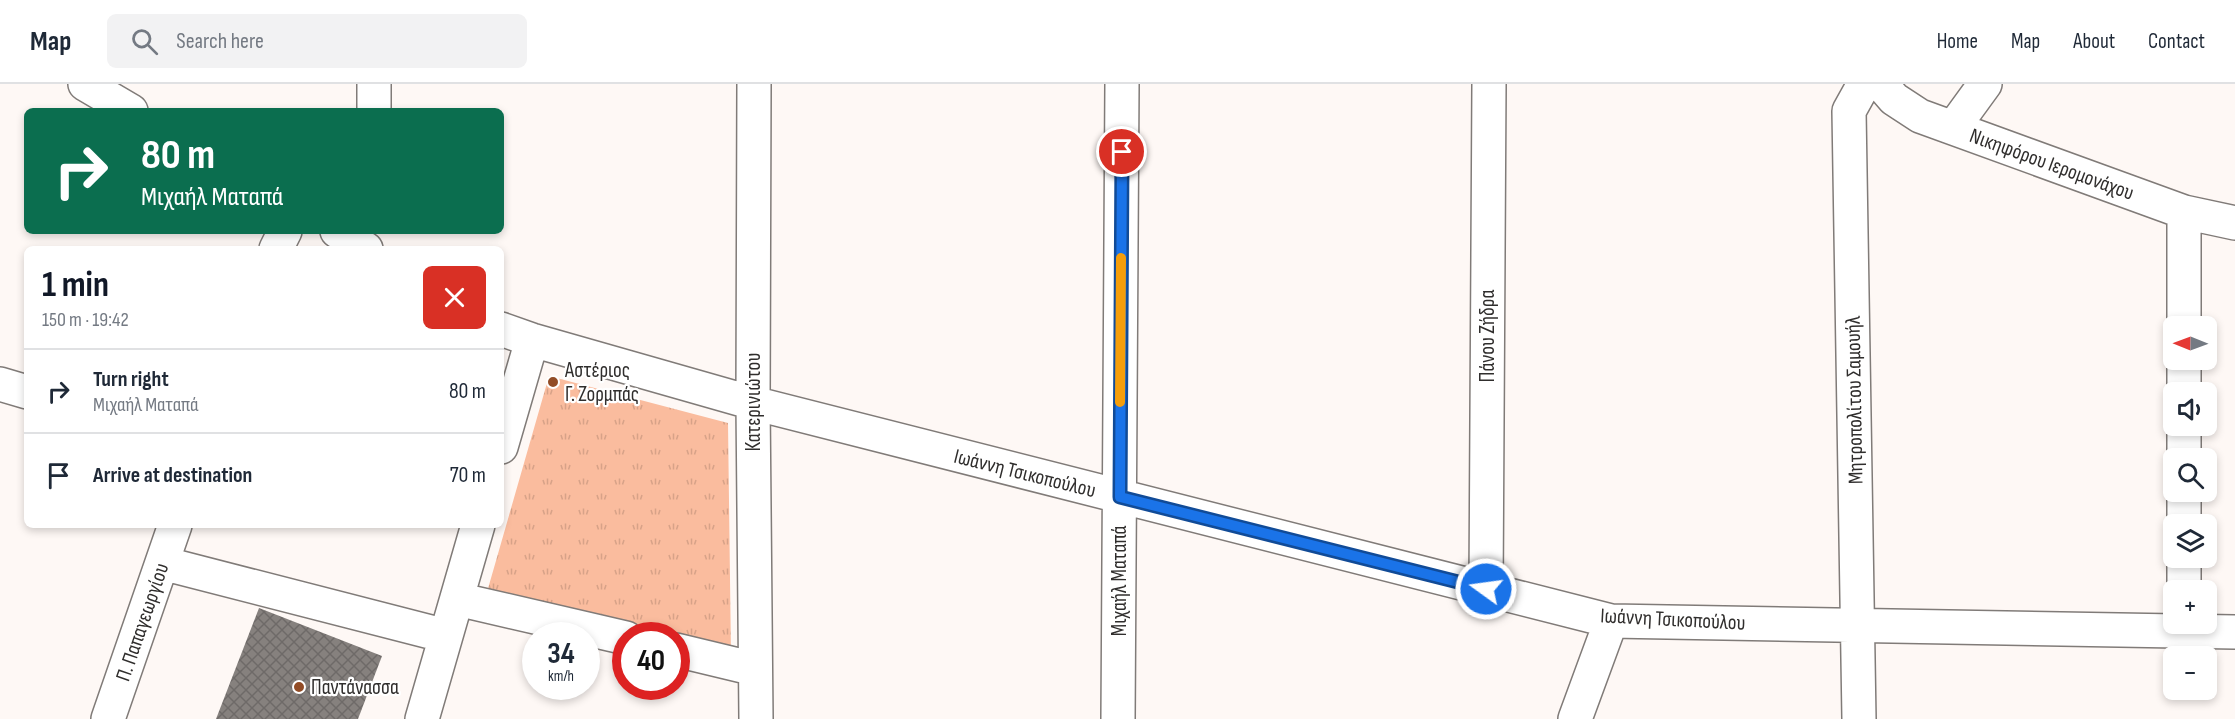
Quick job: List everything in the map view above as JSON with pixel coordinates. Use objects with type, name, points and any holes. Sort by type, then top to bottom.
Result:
[{"type":"street","points":[[85,84],[126,108]]},
{"type":"street","points":[[374,84],[374,108]]},
{"type":"street","name":"Κατερινιώτου","points":[[754,84],[753,403],[756,719]]},
{"type":"street","name":"Μιχαήλ Ματαπά","points":[[1118,719],[1122,84]]},
{"type":"street","name":"Πάνου Ζήδρα","points":[[1486,589],[1489,84]]},
{"type":"street","name":"Μητροπολίτου Σαμουήλ","points":[[1859,719],[1849,111],[1864,84]]},
{"type":"street","name":"Νικηφόρου Ιερομονάχου","points":[[1881,84],[1894,99],[1920,116],[2184,212],[2233,219]]},
{"type":"street","points":[[1953,128],[1985,84]]},
{"type":"street","points":[[2184,212],[2184,316]]},
{"type":"street","name":"Ιωάννη Τσικοπούλου","points":[[504,329],[532,340],[753,403],[1611,621],[2163,627]]},
{"type":"street","points":[[504,437],[532,340]]},
{"type":"street","points":[[0,384],[24,391]]},
{"type":"street","name":"Π. Παπαγεωργίου","points":[[108,719],[174,528]]},
{"type":"street","points":[[422,719],[477,528]]},
{"type":"street","points":[[162,563],[446,636]]},
{"type":"street","points":[[457,599],[612,635]]},
{"type":"street","points":[[1575,719],[1611,621]]},
{"type":"street","name":"Ιωάννη Τσικοπούλου","points":[[2217,630],[2235,632]]},
{"type":"street","points":[[690,653],[755,669]]},
{"type":"green space","points":[[549,376],[728,423],[731,656],[690,641],[690,622],[612,622],[612,629],[600,626],[600,622],[583,622],[485,599]]},
{"type":"building","name":"Παντάνασσα","points":[[259,608],[382,656],[358,719],[216,719]]},
{"type":"slow traffic","points":[[1120,402],[1121,258]]},
{"type":"place","name":"Αστέριος Γ. Ζορμπάς","points":[[553,382]]},
{"type":"place","name":"Παντάνασσα","points":[[299,687]]},
{"type":"route","points":[[1122,152],[1120,497],[1486,589]]}]
